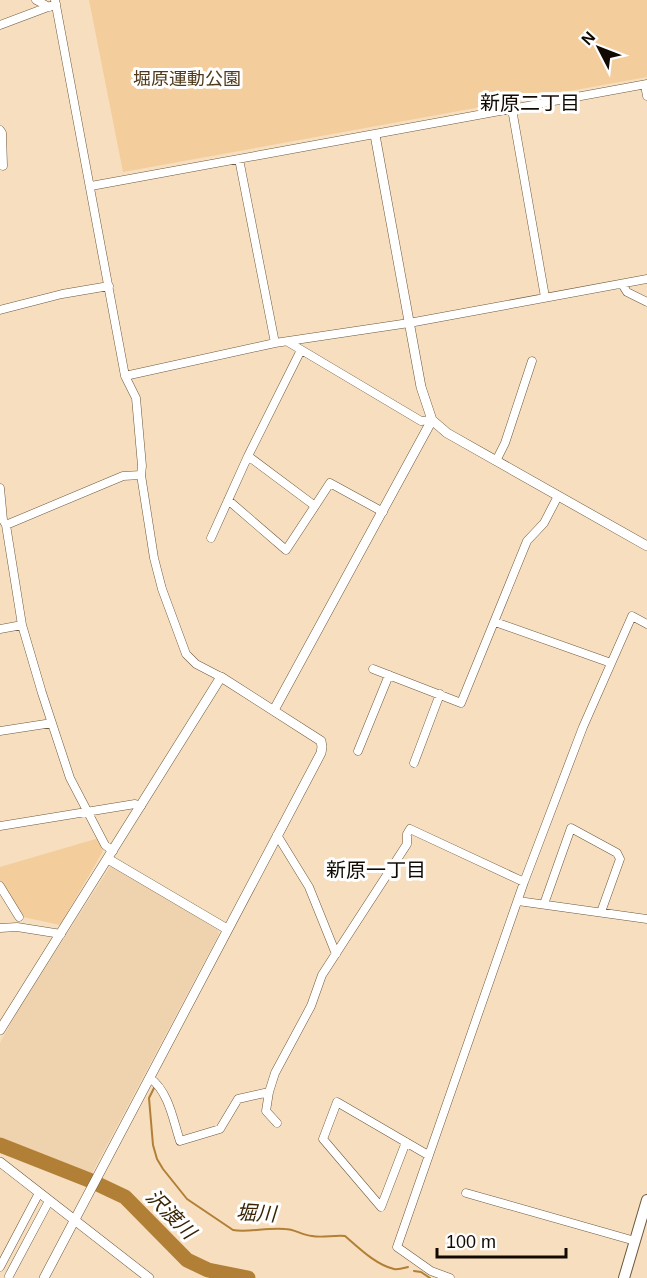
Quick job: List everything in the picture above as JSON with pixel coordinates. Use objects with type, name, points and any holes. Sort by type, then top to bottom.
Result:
[{"type":"main road","points":[[624,1278],[647,1200]]},
{"type":"street","points":[[36,0],[53,4]]},
{"type":"street","points":[[0,26],[53,4]]},
{"type":"street","points":[[48,1276],[74,1221],[322,747],[318,739],[274,710],[220,676],[196,664],[186,654],[162,589],[154,558],[141,475],[136,398],[125,376],[53,4]]},
{"type":"street","points":[[90,186],[646,85],[647,96]]},
{"type":"street","points":[[512,109],[545,297]]},
{"type":"street","points":[[0,130],[3,166]]},
{"type":"street","points":[[375,135],[421,387],[432,420],[447,433],[647,546]]},
{"type":"street","points":[[239,159],[275,343]]},
{"type":"street","points":[[125,376],[275,343],[409,323],[647,279]]},
{"type":"street","points":[[622,284],[627,292],[647,302]]},
{"type":"street","points":[[0,310],[62,294],[108,286]]},
{"type":"street","points":[[288,342],[421,421],[432,420]]},
{"type":"street","points":[[211,538],[248,456],[301,350]]},
{"type":"street","points":[[496,461],[505,443],[532,361]]},
{"type":"street","points":[[274,710],[432,420]]},
{"type":"street","points":[[248,456],[315,506]]},
{"type":"street","points":[[6,525],[123,476],[141,475]]},
{"type":"street","points":[[228,501],[286,550],[330,483],[383,512]]},
{"type":"street","points":[[0,488],[3,519],[6,525],[22,625],[70,778],[110,855],[227,929]]},
{"type":"street","points":[[373,669],[461,703],[528,541],[544,523],[558,496]]},
{"type":"street","points":[[0,549],[9,547]]},
{"type":"street","points":[[450,1278],[431,1271],[397,1246],[524,882],[583,727],[632,616],[647,624]]},
{"type":"street","points":[[495,622],[611,663]]},
{"type":"street","points":[[0,629],[22,625]]},
{"type":"street","points":[[358,751],[389,675]]},
{"type":"street","points":[[0,1030],[220,676]]},
{"type":"street","points":[[414,763],[440,694]]},
{"type":"street","points":[[0,731],[52,723]]},
{"type":"street","points":[[0,816],[3,826],[135,804],[141,806]]},
{"type":"street","points":[[543,904],[571,828],[617,853],[620,859],[601,912]]},
{"type":"street","points":[[278,1123],[266,1111],[275,1073],[311,1006],[322,975],[407,843],[407,834],[410,829],[524,882]]},
{"type":"street","points":[[277,835],[309,887],[336,954]]},
{"type":"street","points":[[0,886],[19,917]]},
{"type":"street","points":[[518,901],[647,919]]},
{"type":"street","points":[[0,928],[17,927],[61,934]]},
{"type":"street","points":[[150,1078],[158,1084],[165,1096],[180,1141],[220,1129],[238,1099],[269,1092]]},
{"type":"street","points":[[406,1142],[381,1207],[323,1139],[337,1102],[429,1155]]},
{"type":"street","points":[[0,1162],[149,1278]]},
{"type":"street","points":[[39,1193],[0,1269],[11,1277],[49,1201]]},
{"type":"street","points":[[466,1193],[635,1241]]},
{"type":"shaded area","points":[[114,866],[218,930],[219,934],[92,1173],[82,1170],[80,1174],[19,1149],[20,1146],[0,1138],[0,1043],[18,1010],[110,867]]},
{"type":"green space","name":"堀原運動公園","points":[[89,0],[647,0],[647,77],[123,172]]},
{"type":"green space","points":[[99,838],[103,848],[102,853],[60,925],[23,917],[0,881],[0,867]]},
{"type":"waterway","name":"堀川","points":[[155,1086],[149,1098],[153,1145],[163,1169],[187,1199],[233,1230],[278,1229],[292,1230],[316,1237],[345,1236],[368,1256],[387,1267],[396,1269],[408,1267]]},
{"type":"waterway","name":"沢渡川","points":[[0,1145],[89,1180],[125,1197],[187,1260],[208,1270],[248,1278]]},
{"type":"waterway","name":"堀川","points":[[414,1271],[421,1272],[430,1278]]},
{"type":"district","name":"新原二丁目","points":[[530,103]]},
{"type":"district","name":"新原一丁目","points":[[376,870]]}]
